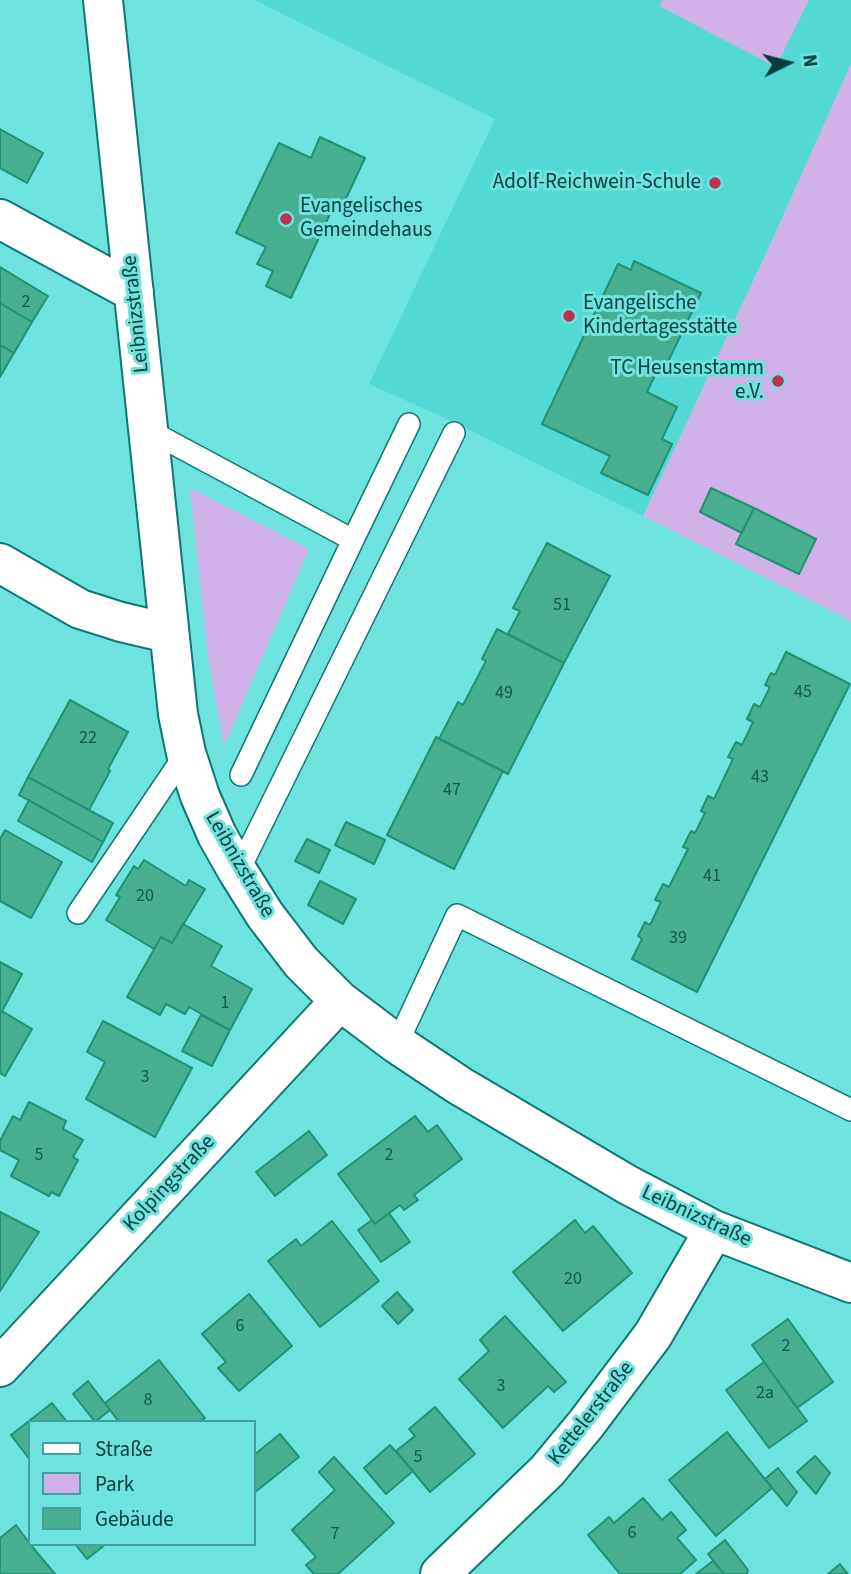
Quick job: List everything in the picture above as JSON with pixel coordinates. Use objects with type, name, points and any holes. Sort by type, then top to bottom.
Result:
[{"type":"street","name":"Leibnizstraße","points":[[103,0],[178,714],[186,753],[200,796],[217,835],[238,872],[265,915],[301,962],[340,1001],[397,1044],[460,1086],[628,1185],[714,1230],[851,1283]]},
{"type":"street","points":[[0,219],[134,292]]},
{"type":"street","points":[[0,563],[80,609],[168,633]]},
{"type":"street","name":"Kolpingstraße","points":[[0,1367],[340,1001]]},
{"type":"street","name":"Kettelerstraße","points":[[440,1574],[547,1471],[586,1424],[653,1335],[714,1230]]},
{"type":"lane","points":[[241,775],[409,424]]},
{"type":"lane","points":[[150,431],[353,541]]},
{"type":"lane","points":[[238,872],[454,433]]},
{"type":"lane","points":[[78,913],[186,753]]},
{"type":"lane","points":[[397,1044],[457,915],[851,1110]]},
{"type":"shaded area","points":[[254,0],[851,0],[851,64],[643,516],[449,420],[369,384],[495,119]]},
{"type":"green space","points":[[663,0],[809,0],[776,67],[659,6]]},
{"type":"green space","name":"TC Heusenstamm e.V.","points":[[851,64],[851,621],[643,516]]},
{"type":"green space","points":[[190,488],[309,549],[224,746],[208,657]]},
{"type":"building","points":[[0,129],[43,153],[27,183],[0,168]]},
{"type":"building","name":"Evangelisches Gemeindehaus","points":[[320,137],[365,158],[343,205],[336,201],[291,298],[266,286],[273,271],[257,264],[266,247],[236,233],[279,143],[311,158]]},
{"type":"building","points":[[634,261],[701,293],[665,368],[660,365],[647,392],[677,407],[662,439],[672,444],[648,495],[601,473],[610,456],[542,424],[618,264],[631,270]]},
{"type":"building","points":[[0,267],[48,296],[32,322],[0,303]]},
{"type":"building","points":[[0,303],[32,322],[14,353],[0,345]]},
{"type":"building","points":[[0,345],[14,353],[0,377]]},
{"type":"building","points":[[711,488],[754,508],[742,533],[700,512]]},
{"type":"building","points":[[754,508],[816,539],[799,574],[736,544]]},
{"type":"building","points":[[547,543],[610,576],[564,663],[508,634],[520,611],[513,608]]},
{"type":"building","points":[[497,629],[564,663],[508,774],[439,739],[458,702],[463,705],[486,661],[482,659]]},
{"type":"building","points":[[786,652],[850,684],[697,992],[632,959],[642,939],[638,936],[645,922],[650,925],[661,902],[655,900],[663,884],[669,887],[688,849],[683,847],[691,831],[695,833],[705,813],[701,811],[708,796],[714,799],[733,759],[728,757],[736,742],[742,745],[753,722],[747,719],[754,704],[760,707],[770,687],[765,685],[771,673],[775,675]]},
{"type":"building","points":[[70,700],[128,732],[89,810],[28,777]]},
{"type":"building","points":[[436,737],[503,771],[454,869],[387,835]]},
{"type":"building","points":[[28,777],[113,823],[103,842],[19,795]]},
{"type":"building","points":[[29,800],[103,842],[92,862],[18,821]]},
{"type":"building","points":[[346,822],[385,840],[374,864],[335,845]]},
{"type":"building","points":[[5,830],[62,862],[31,918],[0,901],[0,839]]},
{"type":"building","points":[[307,839],[330,850],[319,873],[295,861]]},
{"type":"building","points":[[144,860],[186,886],[189,880],[205,889],[172,943],[161,937],[154,949],[106,920],[120,897],[116,895],[134,866],[138,869]]},
{"type":"building","points":[[320,881],[356,899],[343,924],[308,905]]},
{"type":"building","points":[[183,924],[222,946],[211,966],[252,989],[230,1030],[189,1007],[185,1014],[166,1004],[160,1015],[127,997],[161,937],[172,943]]},
{"type":"building","points":[[0,962],[22,974],[0,1015]]},
{"type":"building","points":[[2,1011],[32,1029],[5,1076],[0,1073]]},
{"type":"building","points":[[201,1015],[230,1030],[212,1066],[182,1051]]},
{"type":"building","points":[[103,1021],[192,1068],[155,1137],[86,1099],[105,1062],[87,1052]]},
{"type":"building","points":[[29,1102],[66,1121],[63,1129],[83,1140],[73,1157],[78,1160],[59,1196],[51,1192],[49,1196],[11,1176],[19,1160],[0,1150],[0,1141],[13,1116],[20,1120]]},
{"type":"building","points":[[415,1116],[428,1132],[437,1125],[462,1159],[414,1195],[418,1200],[404,1210],[400,1205],[375,1224],[338,1174]]},
{"type":"building","points":[[309,1131],[327,1155],[275,1196],[256,1172]]},
{"type":"building","points":[[0,1212],[39,1232],[0,1291]]},
{"type":"building","points":[[389,1213],[410,1242],[381,1262],[358,1230],[372,1220],[375,1224]]},
{"type":"building","points":[[575,1220],[585,1233],[593,1226],[632,1273],[563,1331],[513,1272]]},
{"type":"building","points":[[332,1221],[379,1281],[320,1327],[268,1261],[296,1239],[301,1246]]},
{"type":"building","points":[[397,1292],[413,1310],[398,1324],[382,1306]]},
{"type":"building","points":[[249,1294],[292,1346],[239,1391],[218,1368],[226,1362],[202,1334]]},
{"type":"building","points":[[505,1316],[566,1382],[554,1392],[548,1386],[503,1428],[459,1379],[489,1351],[480,1340]]},
{"type":"building","points":[[788,1319],[833,1382],[797,1408],[752,1345]]},
{"type":"building","points":[[159,1360],[205,1418],[118,1420],[105,1403]]},
{"type":"building","points":[[764,1362],[807,1421],[769,1448],[726,1390]]},
{"type":"building","points":[[88,1381],[110,1410],[98,1420],[93,1420],[73,1394]]},
{"type":"building","points":[[52,1403],[65,1420],[30,1420]]},
{"type":"building","points":[[435,1407],[475,1454],[430,1492],[396,1451],[415,1436],[409,1429]]},
{"type":"building","points":[[28,1422],[28,1457],[11,1435]]},
{"type":"building","points":[[727,1432],[772,1488],[716,1536],[669,1480]]},
{"type":"building","points":[[280,1434],[299,1457],[256,1491],[256,1453]]},
{"type":"building","points":[[390,1445],[413,1471],[386,1494],[364,1468]]},
{"type":"building","points":[[815,1456],[830,1473],[816,1494],[797,1472]]},
{"type":"building","points":[[334,1457],[394,1523],[338,1574],[314,1574],[306,1565],[316,1557],[292,1530],[335,1490],[319,1472]]},
{"type":"building","points":[[778,1468],[797,1492],[787,1506],[765,1479]]},
{"type":"building","points":[[643,1498],[662,1520],[671,1512],[686,1530],[677,1538],[696,1560],[680,1574],[620,1574],[588,1535],[609,1517],[614,1523]]},
{"type":"building","points":[[16,1525],[28,1541],[28,1546],[32,1546],[55,1574],[0,1574],[0,1538]]},
{"type":"building","points":[[725,1540],[748,1570],[747,1574],[724,1574],[708,1554]]},
{"type":"building","points":[[77,1546],[103,1546],[87,1559]]},
{"type":"building","points":[[713,1561],[724,1574],[696,1574]]},
{"type":"building","points":[[840,1564],[848,1574],[828,1574]]},
{"type":"place","name":"Adolf-Reichwein-Schule","points":[[715,183]]},
{"type":"place","name":"Evangelisches Gemeindehaus","points":[[286,219]]},
{"type":"place","name":"Evangelische Kindertagesstätte","points":[[569,316]]},
{"type":"place","name":"TC Heusenstamm e.V.","points":[[778,381]]}]
